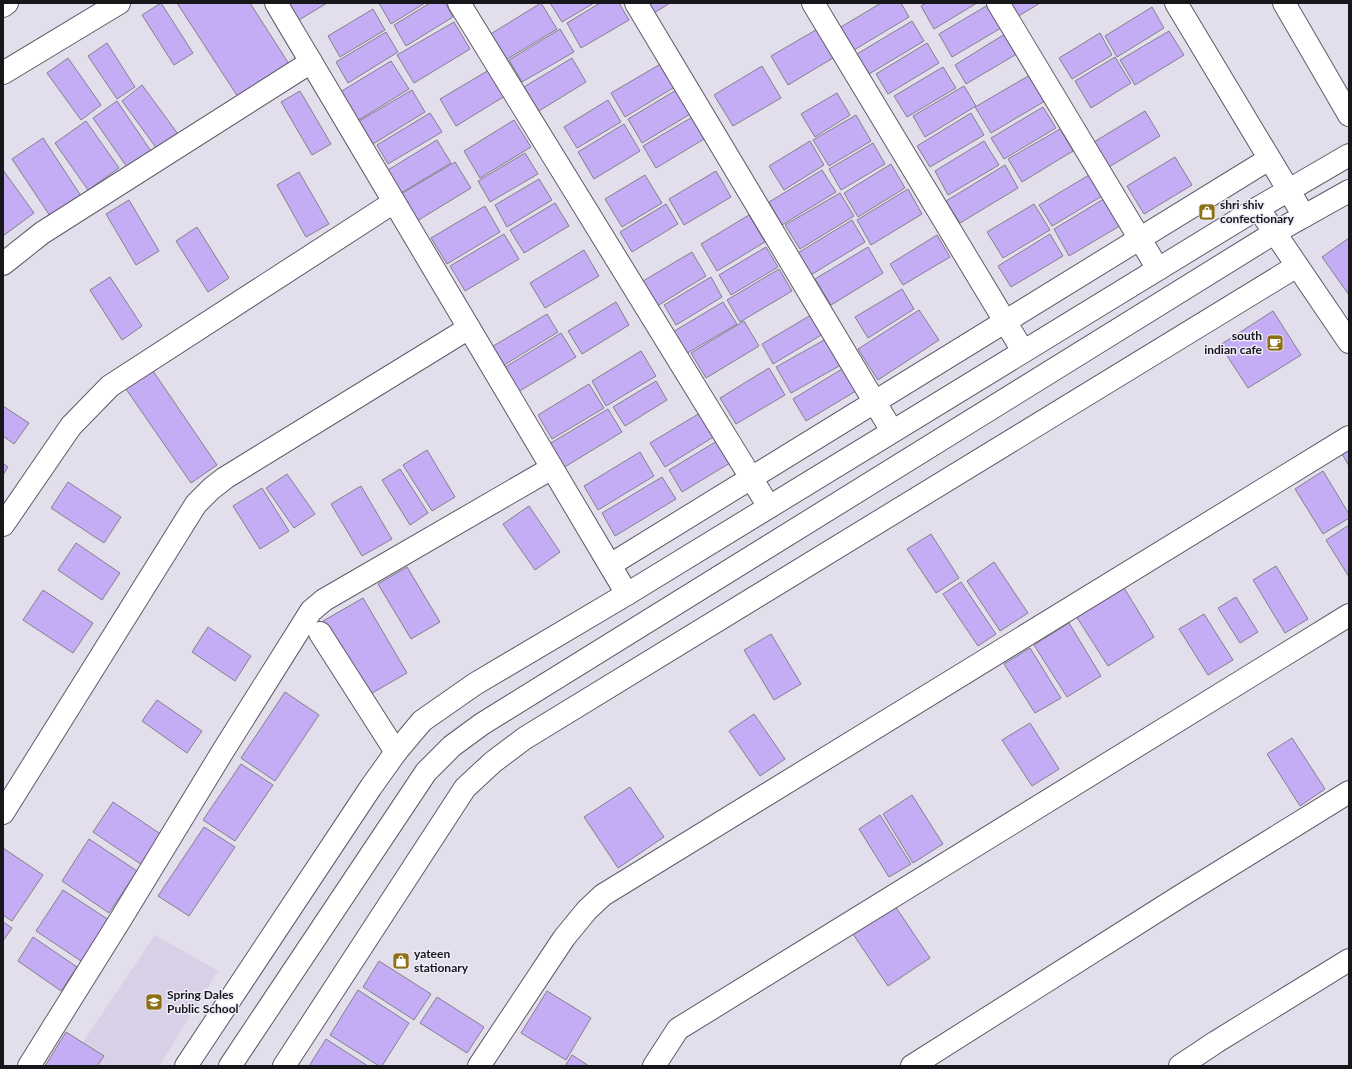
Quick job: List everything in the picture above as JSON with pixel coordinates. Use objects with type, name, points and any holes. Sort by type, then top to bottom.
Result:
[{"type":"street","points":[[3,6],[7,3]]},
{"type":"street","points":[[3,73],[118,3]]},
{"type":"street","points":[[276,3],[627,594]]},
{"type":"street","points":[[459,3],[769,507]]},
{"type":"street","points":[[636,3],[892,431]]},
{"type":"street","points":[[813,3],[1023,352]]},
{"type":"street","points":[[998,3],[1158,269]]},
{"type":"street","points":[[1176,3],[1304,216]]},
{"type":"street","points":[[1284,3],[1349,115]]},
{"type":"street","points":[[3,264],[42,233],[311,62]]},
{"type":"street","points":[[186,1066],[396,752],[422,721],[475,684],[627,594],[1258,208],[1349,155]]},
{"type":"street","points":[[610,565],[1269,159]]},
{"type":"street","points":[[230,1066],[426,772],[452,746],[482,724],[1274,233],[1349,191]]},
{"type":"street","points":[[3,526],[71,426],[110,386],[394,202]]},
{"type":"street","points":[[1258,208],[1349,342]]},
{"type":"street","points":[[284,1066],[465,788],[493,762],[525,738],[1297,266]]},
{"type":"street","points":[[3,813],[189,515],[201,499],[225,478],[469,328]]},
{"type":"street","points":[[479,1066],[564,938],[587,910],[603,895],[1349,437]]},
{"type":"street","points":[[29,1066],[311,611],[324,600],[552,468]]},
{"type":"street","points":[[654,1066],[678,1029],[1349,615]]},
{"type":"street","points":[[320,633],[396,752]]},
{"type":"street","points":[[912,1066],[1349,792]]},
{"type":"street","points":[[1180,1066],[1216,1042],[1349,960]]},
{"type":"shaded area","name":"Spring Dales Public School","points":[[155,935],[218,971],[159,1066],[67,1066]]},
{"type":"building","points":[[161,3],[193,53],[174,65],[142,15]]},
{"type":"building","points":[[177,3],[250,3],[289,64],[238,97]]},
{"type":"building","points":[[282,3],[327,3],[294,23]]},
{"type":"building","points":[[379,3],[425,3],[391,24]]},
{"type":"building","points":[[430,3],[445,3],[453,17],[406,46],[394,25]]},
{"type":"building","points":[[541,3],[557,29],[504,61],[489,35]]},
{"type":"building","points":[[550,3],[594,3],[562,22]]},
{"type":"building","points":[[600,3],[619,3],[629,20],[581,48],[567,23]]},
{"type":"building","points":[[641,3],[670,3],[649,16]]},
{"type":"building","points":[[881,3],[901,3],[909,17],[854,50],[841,27]]},
{"type":"building","points":[[926,3],[977,3],[934,29],[921,6]]},
{"type":"building","points":[[1009,3],[1040,3],[1017,17]]},
{"type":"building","points":[[988,5],[1001,28],[952,57],[939,34]]},
{"type":"building","points":[[1152,7],[1164,28],[1117,57],[1105,36]]},
{"type":"building","points":[[373,9],[385,30],[340,57],[328,36]]},
{"type":"building","points":[[912,21],[924,41],[869,74],[857,54]]},
{"type":"building","points":[[454,22],[470,49],[414,83],[397,55]]},
{"type":"building","points":[[821,27],[838,55],[788,85],[771,56]]},
{"type":"building","points":[[560,29],[574,52],[522,82],[509,60]]},
{"type":"building","points":[[1169,31],[1184,55],[1135,85],[1120,60]]},
{"type":"building","points":[[386,32],[398,52],[348,83],[336,62]]},
{"type":"building","points":[[1008,32],[1020,52],[966,84],[955,65]]},
{"type":"building","points":[[1100,33],[1112,55],[1072,79],[1059,58]]},
{"type":"building","points":[[107,43],[135,87],[117,99],[88,56]]},
{"type":"building","points":[[927,43],[939,63],[888,94],[876,74]]},
{"type":"building","points":[[1115,57],[1131,83],[1091,108],[1075,81]]},
{"type":"building","points":[[68,58],[101,105],[81,120],[47,73]]},
{"type":"building","points":[[572,58],[586,82],[534,114],[519,90]]},
{"type":"building","points":[[391,61],[409,89],[349,126],[332,97]]},
{"type":"building","points":[[664,62],[678,85],[625,117],[611,93]]},
{"type":"building","points":[[762,66],[781,98],[733,126],[714,95]]},
{"type":"building","points":[[943,67],[956,88],[907,117],[894,96]]},
{"type":"building","points":[[489,70],[505,96],[456,126],[440,99]]},
{"type":"building","points":[[1030,75],[1045,101],[991,133],[975,107]]},
{"type":"building","points":[[142,85],[178,134],[157,149],[122,101]]},
{"type":"building","points":[[964,86],[976,106],[925,137],[913,116]]},
{"type":"building","points":[[678,89],[692,113],[642,143],[628,119]]},
{"type":"building","points":[[412,90],[425,112],[373,144],[359,121]]},
{"type":"building","points":[[300,91],[331,144],[312,155],[281,102]]},
{"type":"building","points":[[837,93],[850,115],[815,137],[801,114]]},
{"type":"building","points":[[608,100],[621,122],[577,148],[564,127]]},
{"type":"building","points":[[117,101],[151,151],[127,167],[93,118]]},
{"type":"building","points":[[1043,107],[1056,128],[1004,159],[991,138]]},
{"type":"building","points":[[1145,111],[1160,136],[1109,167],[1094,142]]},
{"type":"building","points":[[701,112],[714,133],[656,168],[643,146]]},
{"type":"building","points":[[430,113],[442,132],[388,164],[377,145]]},
{"type":"building","points":[[971,113],[984,135],[930,167],[917,146]]},
{"type":"building","points":[[856,115],[871,141],[829,166],[813,140]]},
{"type":"building","points":[[514,120],[531,147],[480,178],[464,151]]},
{"type":"building","points":[[86,121],[119,168],[88,190],[55,143]]},
{"type":"building","points":[[624,124],[640,151],[594,179],[578,152]]},
{"type":"building","points":[[1060,129],[1073,151],[1022,182],[1008,159]]},
{"type":"building","points":[[43,138],[81,196],[50,216],[12,159]]},
{"type":"building","points":[[437,140],[451,163],[401,193],[388,170]]},
{"type":"building","points":[[810,141],[824,165],[784,190],[769,166]]},
{"type":"building","points":[[984,141],[999,165],[948,195],[935,171]]},
{"type":"building","points":[[873,143],[885,164],[841,190],[829,169]]},
{"type":"building","points":[[525,153],[538,174],[490,202],[478,181]]},
{"type":"building","points":[[1175,157],[1192,185],[1144,214],[1127,186]]},
{"type":"building","points":[[455,162],[471,188],[417,221],[401,194]]},
{"type":"building","points":[[891,164],[905,188],[858,217],[844,193]]},
{"type":"building","points":[[1005,165],[1018,188],[960,223],[946,201]]},
{"type":"building","points":[[3,170],[34,213],[3,236]]},
{"type":"building","points":[[822,170],[836,192],[782,225],[769,202]]},
{"type":"building","points":[[716,171],[731,197],[684,225],[669,199]]},
{"type":"building","points":[[299,172],[329,224],[306,237],[277,185]]},
{"type":"building","points":[[1094,172],[1107,193],[1052,226],[1039,205]]},
{"type":"building","points":[[645,175],[662,203],[622,227],[605,199]]},
{"type":"building","points":[[539,179],[552,200],[507,227],[495,205]]},
{"type":"building","points":[[908,189],[922,214],[871,245],[857,220]]},
{"type":"building","points":[[840,193],[854,216],[800,249],[785,225]]},
{"type":"building","points":[[1107,197],[1123,224],[1069,256],[1054,229]]},
{"type":"building","points":[[129,200],[159,251],[136,265],[106,214]]},
{"type":"building","points":[[555,203],[569,226],[524,253],[510,230]]},
{"type":"building","points":[[666,204],[678,224],[632,252],[620,232]]},
{"type":"building","points":[[1034,204],[1050,230],[1003,258],[987,232]]},
{"type":"building","points":[[485,206],[500,232],[447,264],[431,238]]},
{"type":"building","points":[[749,215],[765,242],[717,271],[701,244]]},
{"type":"building","points":[[852,220],[865,242],[809,276],[796,254]]},
{"type":"building","points":[[197,227],[229,278],[208,292],[176,241]]},
{"type":"building","points":[[504,234],[519,259],[465,291],[450,266]]},
{"type":"building","points":[[1050,234],[1063,256],[1011,287],[998,266]]},
{"type":"building","points":[[937,235],[950,257],[903,285],[890,264]]},
{"type":"building","points":[[1349,238],[1349,295],[1322,257]]},
{"type":"building","points":[[766,247],[778,267],[731,295],[719,275]]},
{"type":"building","points":[[868,247],[883,273],[831,305],[815,279]]},
{"type":"building","points":[[584,250],[599,276],[545,308],[530,283]]},
{"type":"building","points":[[692,252],[706,276],[657,306],[643,281]]},
{"type":"building","points":[[779,269],[792,291],[740,322],[727,300]]},
{"type":"building","points":[[110,277],[142,326],[122,340],[90,290]]},
{"type":"building","points":[[711,277],[722,297],[676,325],[664,305]]},
{"type":"building","points":[[902,289],[914,309],[868,338],[855,317]]},
{"type":"building","points":[[616,302],[629,325],[582,354],[568,331]]},
{"type":"building","points":[[723,302],[737,324],[684,355],[671,333]]},
{"type":"building","points":[[919,310],[939,340],[878,380],[858,349]]},
{"type":"building","points":[[1273,311],[1301,355],[1248,388],[1220,345]]},
{"type":"building","points":[[547,314],[558,332],[501,367],[490,348]]},
{"type":"building","points":[[811,315],[823,334],[773,364],[762,344]]},
{"type":"building","points":[[744,321],[759,346],[706,378],[691,353]]},
{"type":"building","points":[[561,333],[576,357],[513,395],[499,371]]},
{"type":"building","points":[[826,339],[841,365],[791,393],[776,367]]},
{"type":"building","points":[[641,351],[656,376],[606,406],[592,381]]},
{"type":"building","points":[[769,368],[785,395],[736,424],[720,398]]},
{"type":"building","points":[[842,369],[856,391],[806,421],[793,399]]},
{"type":"building","points":[[153,371],[217,465],[191,483],[126,389]]},
{"type":"building","points":[[656,381],[667,400],[625,426],[613,407]]},
{"type":"building","points":[[589,384],[604,408],[552,439],[538,415]]},
{"type":"building","points":[[3,406],[29,423],[14,444],[3,436]]},
{"type":"building","points":[[608,409],[622,432],[563,468],[549,444]]},
{"type":"building","points":[[700,413],[715,436],[665,467],[650,443]]},
{"type":"building","points":[[717,441],[730,463],[682,492],[669,470]]},
{"type":"building","points":[[1349,447],[1349,466],[1341,452]]},
{"type":"building","points":[[427,450],[455,497],[432,511],[403,465]]},
{"type":"building","points":[[640,452],[654,476],[598,510],[584,486]]},
{"type":"building","points":[[3,463],[8,467],[3,475]]},
{"type":"building","points":[[400,469],[428,513],[410,525],[382,480]]},
{"type":"building","points":[[1323,471],[1349,514],[1349,518],[1323,534],[1295,489]]},
{"type":"building","points":[[287,474],[315,514],[294,528],[266,488]]},
{"type":"building","points":[[662,477],[676,499],[615,536],[602,513]]},
{"type":"building","points":[[68,482],[121,517],[104,543],[51,508]]},
{"type":"building","points":[[361,486],[392,539],[362,556],[331,504]]},
{"type":"building","points":[[262,488],[289,531],[260,549],[233,506]]},
{"type":"building","points":[[529,506],[560,552],[535,570],[503,524]]},
{"type":"building","points":[[1349,525],[1349,577],[1326,540]]},
{"type":"building","points":[[931,534],[959,578],[936,593],[907,549]]},
{"type":"building","points":[[76,543],[120,573],[102,600],[58,570]]},
{"type":"building","points":[[994,562],[1028,613],[1000,631],[967,581]]},
{"type":"building","points":[[1276,566],[1308,619],[1285,633],[1253,580]]},
{"type":"building","points":[[407,567],[440,622],[411,639],[378,584]]},
{"type":"building","points":[[961,582],[996,634],[978,646],[943,594]]},
{"type":"building","points":[[1121,583],[1154,637],[1108,666],[1074,613]]},
{"type":"building","points":[[43,590],[93,623],[73,653],[23,620]]},
{"type":"building","points":[[1236,597],[1258,632],[1240,643],[1218,608]]},
{"type":"building","points":[[363,598],[407,673],[367,696],[323,621]]},
{"type":"building","points":[[1204,614],[1233,660],[1208,675],[1179,629]]},
{"type":"building","points":[[1069,623],[1101,676],[1067,697],[1034,645]]},
{"type":"building","points":[[208,627],[251,656],[235,681],[192,652]]},
{"type":"building","points":[[771,634],[801,684],[774,700],[744,650]]},
{"type":"building","points":[[1030,648],[1061,698],[1035,713],[1004,664]]},
{"type":"building","points":[[285,692],[319,715],[275,781],[241,758]]},
{"type":"building","points":[[157,700],[202,731],[187,753],[142,721]]},
{"type":"building","points":[[754,714],[785,759],[760,776],[729,731]]},
{"type":"building","points":[[1030,723],[1059,769],[1032,786],[1002,740]]},
{"type":"building","points":[[1292,738],[1325,789],[1300,806],[1267,754]]},
{"type":"building","points":[[241,764],[273,785],[235,841],[203,820]]},
{"type":"building","points":[[630,787],[664,837],[618,868],[584,817]]},
{"type":"building","points":[[912,795],[943,844],[913,863],[883,814]]},
{"type":"building","points":[[113,802],[162,835],[142,865],[93,832]]},
{"type":"building","points":[[880,815],[911,864],[889,877],[859,829]]},
{"type":"building","points":[[204,827],[235,847],[189,916],[158,896]]},
{"type":"building","points":[[89,839],[137,871],[109,913],[62,881]]},
{"type":"building","points":[[3,848],[43,875],[12,921],[3,915]]},
{"type":"building","points":[[63,890],[109,920],[81,961],[36,931]]},
{"type":"building","points":[[895,906],[930,958],[888,986],[853,934]]},
{"type":"building","points":[[3,922],[12,928],[3,941]]},
{"type":"building","points":[[33,937],[77,967],[61,991],[18,961]]},
{"type":"building","points":[[379,961],[431,994],[414,1020],[363,987]]},
{"type":"building","points":[[358,990],[409,1023],[382,1066],[379,1066],[330,1035]]},
{"type":"building","points":[[547,991],[591,1018],[566,1060],[521,1033]]},
{"type":"building","points":[[437,997],[484,1027],[467,1053],[420,1023]]},
{"type":"building","points":[[66,1032],[104,1056],[97,1066],[45,1066]]},
{"type":"building","points":[[326,1039],[368,1066],[309,1066]]},
{"type":"building","points":[[572,1055],[589,1066],[565,1066]]},
{"type":"place","name":"shri shiv confectionary","points":[[1207,212]]},
{"type":"place","name":"south indian cafe","points":[[1275,343]]},
{"type":"place","name":"yateen stationary","points":[[401,961]]},
{"type":"place","name":"Spring Dales Public School","points":[[154,1002]]}]
